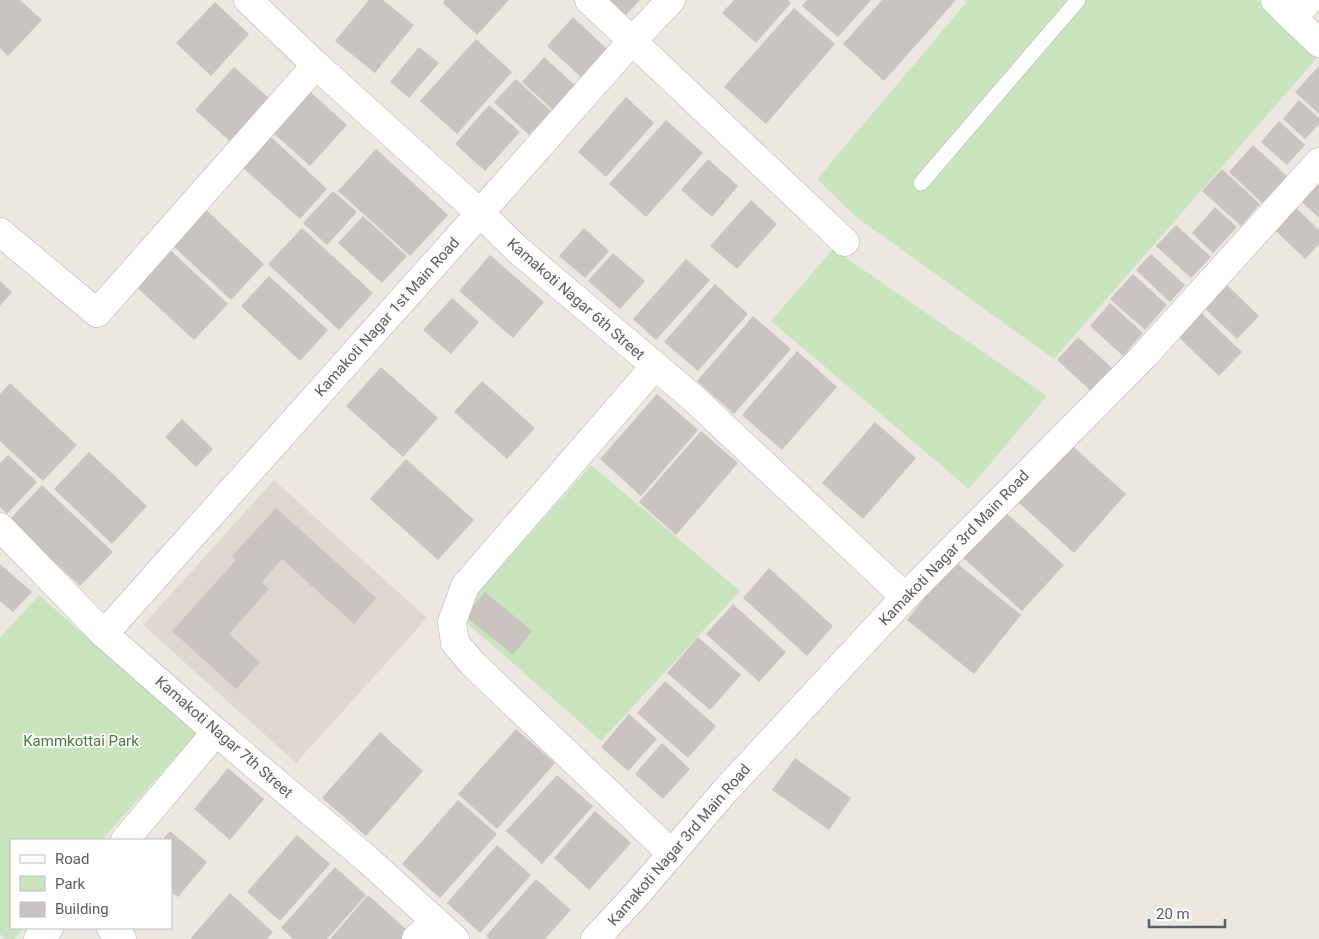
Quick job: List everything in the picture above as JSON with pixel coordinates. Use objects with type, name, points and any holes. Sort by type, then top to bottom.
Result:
[{"type":"street","name":"Kamakoti Nagar 6th Street","points":[[248,0],[518,250],[692,397],[905,597]]},
{"type":"street","points":[[589,0],[845,242]]},
{"type":"street","name":"Kamakoti Nagar 1st Main Road","points":[[104,634],[632,40],[671,0]]},
{"type":"street","points":[[1292,6],[1319,43]]},
{"type":"street","points":[[0,232],[96,313],[316,65]]},
{"type":"street","name":"Kamakoti Nagar 3rd Main Road","points":[[595,939],[637,894],[724,792],[905,597],[1143,357],[1319,162]]},
{"type":"street","points":[[655,366],[465,586],[452,622],[455,643],[473,664],[671,853]]},
{"type":"street","name":"Kamakoti Nagar 7th Street","points":[[0,527],[104,634],[216,732],[367,859],[425,930],[455,939]]},
{"type":"street","points":[[126,839],[216,732]]},
{"type":"street","points":[[38,939],[47,929]]},
{"type":"street","points":[[111,929],[122,939]]},
{"type":"lane","points":[[921,183],[1078,0]]},
{"type":"shaded area","points":[[274,480],[427,618],[296,763],[143,625]]},
{"type":"green space","points":[[964,0],[1261,0],[1317,58],[1054,359],[855,216],[817,179],[966,3]]},
{"type":"green space","points":[[833,249],[1047,396],[969,489],[771,321]]},
{"type":"green space","points":[[591,465],[740,591],[601,741],[458,615]]},
{"type":"green space","name":"Kammkottai Park","points":[[39,595],[196,734],[103,839],[10,839],[10,929],[23,929],[14,939],[6,939],[0,934],[0,638]]},
{"type":"building","points":[[0,0],[20,0],[42,20],[8,56],[0,48]]},
{"type":"building","points":[[369,0],[383,0],[414,25],[375,73],[335,41]]},
{"type":"building","points":[[445,0],[509,0],[477,35],[443,3]]},
{"type":"building","points":[[609,0],[640,0],[626,15]]},
{"type":"building","points":[[734,0],[788,0],[791,3],[756,43],[722,13]]},
{"type":"building","points":[[807,0],[871,0],[838,37],[802,6]]},
{"type":"building","points":[[882,0],[956,0],[884,81],[843,44]]},
{"type":"building","points":[[215,2],[249,34],[211,76],[176,43]]},
{"type":"building","points":[[794,8],[835,44],[766,124],[724,87]]},
{"type":"building","points":[[573,17],[607,49],[581,77],[547,46]]},
{"type":"building","points":[[476,39],[512,72],[457,134],[420,101]]},
{"type":"building","points":[[419,47],[439,63],[409,98],[390,82]]},
{"type":"building","points":[[544,57],[577,87],[555,112],[522,82]]},
{"type":"building","points":[[1319,66],[1319,114],[1295,92]]},
{"type":"building","points":[[234,67],[270,99],[232,143],[195,110]]},
{"type":"building","points":[[516,79],[551,111],[529,135],[494,102]]},
{"type":"building","points":[[305,87],[347,125],[310,166],[268,128]]},
{"type":"building","points":[[626,97],[654,123],[606,177],[578,152]]},
{"type":"building","points":[[1299,100],[1319,118],[1319,124],[1305,139],[1283,119]]},
{"type":"building","points":[[489,105],[520,132],[485,171],[455,144]]},
{"type":"building","points":[[666,120],[703,153],[646,217],[609,184]]},
{"type":"building","points":[[1279,121],[1305,145],[1287,165],[1261,142]]},
{"type":"building","points":[[270,136],[327,189],[300,219],[242,167]]},
{"type":"building","points":[[1253,145],[1287,176],[1262,203],[1229,172]]},
{"type":"building","points":[[376,149],[448,215],[410,256],[338,191]]},
{"type":"building","points":[[708,159],[738,186],[712,217],[681,190]]},
{"type":"building","points":[[1222,169],[1260,204],[1241,226],[1202,191]]},
{"type":"building","points":[[1319,179],[1319,218],[1300,200]]},
{"type":"building","points":[[333,191],[357,212],[327,245],[303,223]]},
{"type":"building","points":[[751,200],[777,224],[737,269],[710,246]]},
{"type":"building","points":[[203,207],[264,264],[231,300],[170,243]]},
{"type":"building","points":[[1215,207],[1237,227],[1213,253],[1192,233]]},
{"type":"building","points":[[1295,207],[1319,230],[1319,244],[1305,259],[1274,229]]},
{"type":"building","points":[[363,216],[407,256],[382,283],[338,243]]},
{"type":"building","points":[[1176,225],[1211,257],[1191,278],[1156,246]]},
{"type":"building","points":[[302,228],[373,293],[339,330],[268,264]]},
{"type":"building","points":[[584,228],[609,251],[585,278],[559,256]]},
{"type":"building","points":[[166,246],[228,304],[194,340],[132,283]]},
{"type":"building","points":[[613,253],[645,281],[620,309],[588,281]]},
{"type":"building","points":[[1151,254],[1185,285],[1170,302],[1136,270]]},
{"type":"building","points":[[490,255],[544,302],[513,338],[459,291]]},
{"type":"building","points":[[686,259],[710,280],[656,340],[633,319]]},
{"type":"building","points":[[1133,274],[1167,305],[1145,330],[1110,299]]},
{"type":"building","points":[[269,276],[328,330],[300,361],[241,306]]},
{"type":"building","points":[[1222,280],[1259,316],[1237,339],[1200,304]]},
{"type":"building","points":[[0,281],[12,292],[0,306]]},
{"type":"building","points":[[715,284],[748,314],[698,371],[664,342]]},
{"type":"building","points":[[452,298],[479,322],[451,354],[423,330]]},
{"type":"building","points":[[1110,303],[1143,333],[1123,356],[1090,326]]},
{"type":"building","points":[[1195,307],[1242,352],[1219,376],[1172,331]]},
{"type":"building","points":[[753,316],[791,349],[734,414],[697,381]]},
{"type":"building","points":[[1078,337],[1112,368],[1091,391],[1057,360]]},
{"type":"building","points":[[797,351],[837,387],[782,450],[742,415]]},
{"type":"building","points":[[381,367],[438,418],[403,457],[346,406]]},
{"type":"building","points":[[482,381],[535,428],[507,459],[454,412]]},
{"type":"building","points":[[10,383],[77,445],[43,481],[0,441],[0,394]]},
{"type":"building","points":[[657,394],[698,430],[641,496],[600,459]]},
{"type":"building","points":[[182,419],[213,449],[196,467],[165,437]]},
{"type":"building","points":[[875,422],[916,458],[863,519],[822,483]]},
{"type":"building","points":[[701,431],[738,463],[676,535],[639,502]]},
{"type":"building","points":[[1069,443],[1126,494],[1074,553],[1017,501]]},
{"type":"building","points":[[89,452],[147,506],[112,544],[54,489]]},
{"type":"building","points":[[8,455],[37,482],[7,514],[0,507],[0,463]]},
{"type":"building","points":[[406,459],[474,520],[438,560],[370,499]]},
{"type":"building","points":[[42,485],[113,552],[80,586],[9,520]]},
{"type":"building","points":[[276,508],[376,598],[354,624],[282,559],[262,582],[269,589],[229,634],[260,662],[236,689],[172,631],[236,560],[232,556]]},
{"type":"building","points":[[1001,508],[1064,565],[1022,611],[959,554]]},
{"type":"building","points":[[954,561],[1021,615],[974,674],[907,620]]},
{"type":"building","points":[[0,564],[32,592],[13,612],[0,601]]},
{"type":"building","points":[[769,568],[833,626],[807,656],[743,598]]},
{"type":"building","points":[[485,592],[532,631],[513,655],[465,616]]},
{"type":"building","points":[[733,604],[786,652],[759,682],[706,634]]},
{"type":"building","points":[[698,637],[741,675],[710,710],[667,673]]},
{"type":"building","points":[[665,681],[716,726],[688,758],[637,713]]},
{"type":"building","points":[[629,714],[657,739],[628,771],[601,747]]},
{"type":"building","points":[[516,729],[555,763],[497,829],[458,794]]},
{"type":"building","points":[[380,732],[423,771],[366,836],[322,798]]},
{"type":"building","points":[[662,743],[690,769],[663,799],[635,774]]},
{"type":"building","points":[[795,758],[851,798],[829,830],[772,790]]},
{"type":"building","points":[[228,768],[264,799],[230,840],[194,809]]},
{"type":"building","points":[[557,775],[593,806],[542,864],[506,831]]},
{"type":"building","points":[[458,800],[497,834],[440,898],[402,864]]},
{"type":"building","points":[[595,811],[631,843],[589,890],[554,858]]},
{"type":"building","points":[[170,831],[207,862],[178,897],[172,893],[172,839],[163,839]]},
{"type":"building","points":[[297,835],[330,864],[280,921],[247,892]]},
{"type":"building","points":[[497,845],[531,875],[480,933],[447,903]]},
{"type":"building","points":[[335,867],[366,895],[327,939],[293,939],[281,928]]},
{"type":"building","points":[[536,879],[571,910],[545,939],[490,939],[486,936]]},
{"type":"building","points":[[230,893],[273,932],[267,939],[190,939]]},
{"type":"building","points":[[368,895],[408,931],[401,939],[330,939]]}]
